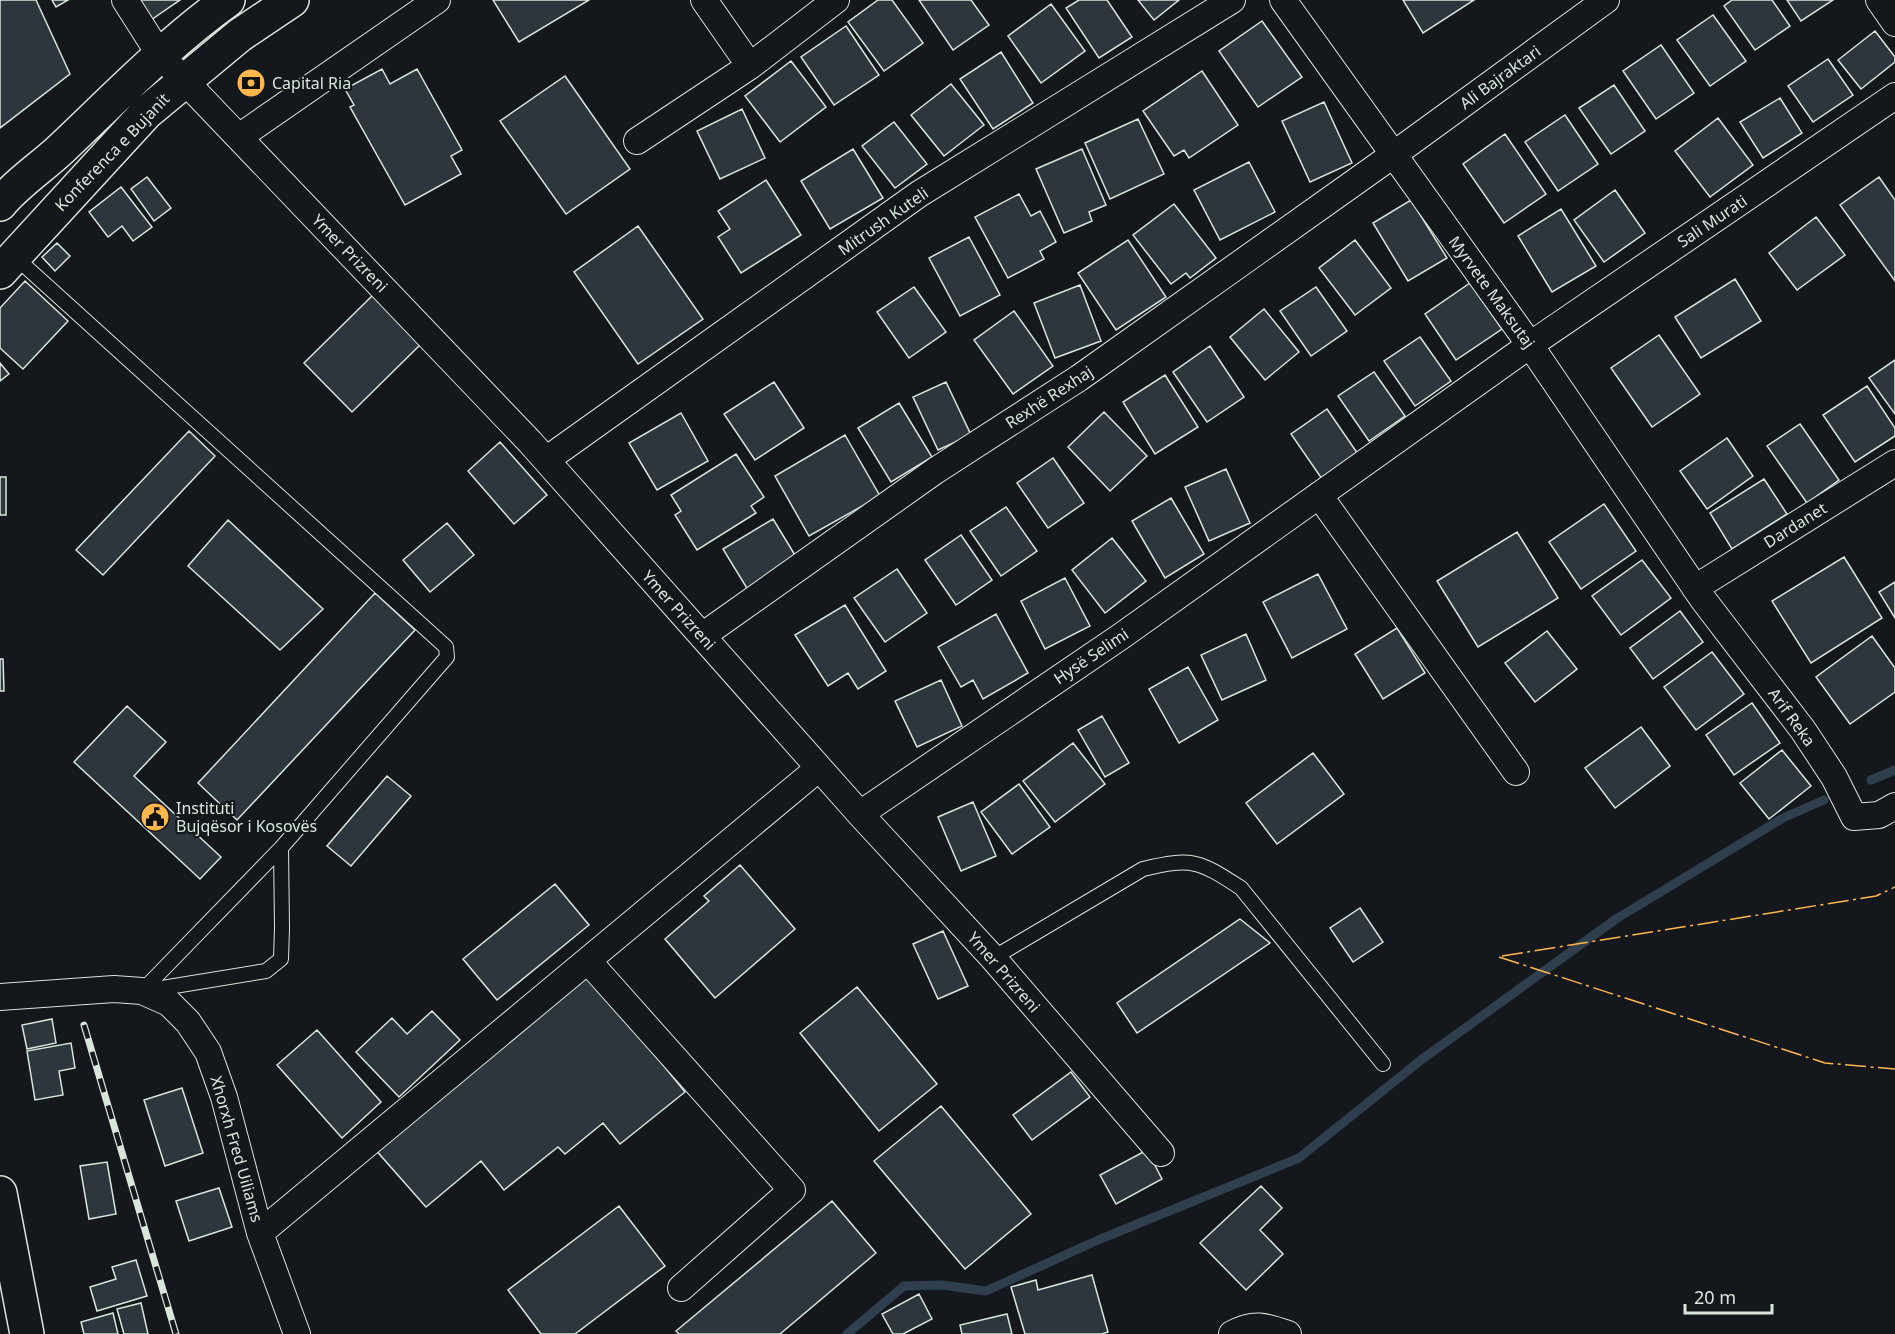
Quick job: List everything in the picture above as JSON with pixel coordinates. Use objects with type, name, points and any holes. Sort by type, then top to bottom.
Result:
[{"type":"main road","name":"Konferenca e Bujanit","points":[[2,196],[43,165],[159,55],[228,0]]},
{"type":"main road","name":"Konferenca e Bujanit","points":[[7,264],[146,113],[240,35],[292,0]]},
{"type":"main road","points":[[0,1193],[27,1334]]},
{"type":"street","name":"Ymer Prizreni","points":[[125,0],[159,55],[546,460],[860,814],[993,958],[1161,1153]]},
{"type":"street","points":[[239,137],[437,0]]},
{"type":"street","points":[[704,0],[750,66]]},
{"type":"street","points":[[637,141],[750,66],[836,0]]},
{"type":"street","name":"Mitrush Kuteli","points":[[546,460],[919,194],[1232,0]]},
{"type":"street","name":"Myrvete Maksutaj","points":[[1283,0],[1530,345],[1695,588]]},
{"type":"street","name":"Ali Bajraktari","points":[[1393,155],[1606,0]]},
{"type":"street","points":[[1879,0],[1895,23]]},
{"type":"street","name":"Sali Murati","points":[[1530,345],[1895,96]]},
{"type":"street","name":"Rexhë Rexhaj","points":[[702,636],[934,471],[1079,378],[1393,155]]},
{"type":"street","name":"Hysë Selimi","points":[[860,814],[1120,637],[1530,345]]},
{"type":"street","name":"Dardanet","points":[[1695,588],[1895,463]]},
{"type":"street","points":[[1319,495],[1516,772]]},
{"type":"street","name":"Arif Reka","points":[[1695,588],[1803,730],[1834,777],[1854,817],[1879,815],[1895,806]]},
{"type":"street","points":[[260,1233],[819,768]]},
{"type":"street","points":[[588,961],[792,1190],[681,1288]]},
{"type":"street","points":[[0,997],[114,989],[142,991]]},
{"type":"street","name":"Xhorxh Fred Uiliams","points":[[142,991],[169,1003],[188,1022],[208,1052],[224,1097],[260,1233],[297,1334]]},
{"type":"street","points":[[1232,1334],[1246,1327],[1266,1327],[1288,1334]]},
{"type":"lane","points":[[7,264],[446,646],[447,657],[281,848],[142,991]]},
{"type":"lane","points":[[142,991],[266,970],[281,959],[281,848]]},
{"type":"lane","points":[[993,958],[1143,868],[1171,862],[1194,862],[1213,870],[1241,888],[1383,1064]]},
{"type":"building","points":[[0,0],[36,0],[70,74],[0,128]]},
{"type":"building","points":[[52,0],[68,0],[56,7]]},
{"type":"building","points":[[133,0],[180,0],[148,22]]},
{"type":"building","points":[[493,0],[589,0],[519,42]]},
{"type":"building","points":[[878,0],[892,0],[923,43],[884,71],[848,22]]},
{"type":"building","points":[[919,0],[971,0],[989,25],[953,50]]},
{"type":"building","points":[[1079,0],[1107,0],[1132,37],[1099,58],[1066,8]]},
{"type":"building","points":[[1138,0],[1179,0],[1154,20]]},
{"type":"building","points":[[1403,0],[1474,0],[1423,33]]},
{"type":"building","points":[[1732,0],[1772,0],[1790,26],[1755,50],[1724,6]]},
{"type":"building","points":[[1787,0],[1833,0],[1801,21]]},
{"type":"building","points":[[1051,4],[1085,51],[1041,83],[1008,36]]},
{"type":"building","points":[[1713,15],[1746,61],[1710,86],[1677,40]]},
{"type":"building","points":[[1262,21],[1302,77],[1258,107],[1219,51]]},
{"type":"building","points":[[846,26],[879,75],[834,105],[801,57]]},
{"type":"building","points":[[1875,31],[1895,57],[1895,62],[1861,89],[1838,60]]},
{"type":"building","points":[[1661,45],[1694,93],[1656,119],[1623,71]]},
{"type":"building","points":[[1001,52],[1033,103],[993,129],[960,79]]},
{"type":"building","points":[[1828,59],[1853,95],[1813,122],[1788,86]]},
{"type":"building","points":[[791,61],[826,107],[780,142],[745,96]]},
{"type":"building","points":[[382,69],[390,84],[417,69],[462,150],[451,156],[461,174],[405,205],[350,107],[354,105],[345,89]]},
{"type":"building","points":[[1202,71],[1238,125],[1189,158],[1184,150],[1174,156],[1143,111]]},
{"type":"building","points":[[565,76],[630,169],[566,214],[500,121]]},
{"type":"building","points":[[951,84],[984,125],[944,156],[911,115]]},
{"type":"building","points":[[1614,85],[1645,131],[1611,154],[1579,108]]},
{"type":"building","points":[[1780,98],[1802,133],[1763,158],[1740,122]]},
{"type":"building","points":[[1324,102],[1352,163],[1310,182],[1282,121]]},
{"type":"building","points":[[742,109],[765,158],[720,179],[697,131]]},
{"type":"building","points":[[1565,115],[1598,164],[1558,191],[1525,142]]},
{"type":"building","points":[[1718,118],[1753,165],[1710,197],[1675,151]]},
{"type":"building","points":[[1138,119],[1164,174],[1110,199],[1085,143]]},
{"type":"building","points":[[894,122],[927,164],[895,188],[862,146]]},
{"type":"building","points":[[1505,134],[1546,194],[1504,223],[1463,164]]},
{"type":"building","points":[[853,149],[883,198],[830,229],[801,181]]},
{"type":"building","points":[[1082,149],[1106,205],[1089,212],[1092,221],[1064,233],[1036,169]]},
{"type":"building","points":[[1249,162],[1275,212],[1220,240],[1194,190]]},
{"type":"building","points":[[147,177],[171,208],[154,221],[131,189]]},
{"type":"building","points":[[1879,177],[1895,200],[1895,281],[1840,205]]},
{"type":"building","points":[[766,180],[801,235],[741,273],[718,237],[730,229],[718,211]]},
{"type":"building","points":[[121,187],[152,227],[133,241],[122,226],[108,237],[89,212]]},
{"type":"building","points":[[1615,190],[1645,233],[1604,262],[1574,220]]},
{"type":"building","points":[[1019,194],[1031,216],[1040,211],[1056,242],[1040,251],[1044,259],[1008,278],[975,217]]},
{"type":"building","points":[[1411,200],[1447,258],[1408,281],[1373,223]]},
{"type":"building","points":[[1174,204],[1216,258],[1190,278],[1186,273],[1171,284],[1133,235]]},
{"type":"building","points":[[1561,209],[1596,266],[1552,292],[1518,236]]},
{"type":"building","points":[[1816,217],[1845,255],[1797,290],[1769,253]]},
{"type":"building","points":[[638,226],[703,319],[638,364],[574,272]]},
{"type":"building","points":[[969,237],[1000,295],[960,316],[929,258]]},
{"type":"building","points":[[1128,240],[1166,297],[1116,330],[1078,273]]},
{"type":"building","points":[[1355,240],[1391,288],[1355,315],[1319,268]]},
{"type":"building","points":[[57,243],[70,256],[55,271],[42,257]]},
{"type":"building","points":[[1735,279],[1761,321],[1701,358],[1675,317]]},
{"type":"building","points":[[25,281],[68,321],[23,369],[0,348],[0,308]]},
{"type":"building","points":[[1470,283],[1502,329],[1456,360],[1425,314]]},
{"type":"building","points":[[1080,285],[1101,341],[1055,358],[1034,303]]},
{"type":"building","points":[[914,287],[946,332],[909,358],[877,312]]},
{"type":"building","points":[[1316,287],[1347,331],[1311,356],[1280,311]]},
{"type":"building","points":[[375,293],[423,342],[352,412],[304,363]]},
{"type":"building","points":[[1264,309],[1299,352],[1265,380],[1230,337]]},
{"type":"building","points":[[1014,311],[1053,366],[1013,394],[974,340]]},
{"type":"building","points":[[1659,335],[1700,394],[1652,427],[1611,368]]},
{"type":"building","points":[[1420,337],[1451,381],[1415,406],[1384,361]]},
{"type":"building","points":[[1210,346],[1244,397],[1207,422],[1173,372]]},
{"type":"building","points":[[1895,360],[1895,414],[1869,378]]},
{"type":"building","points":[[0,363],[9,374],[0,381]]},
{"type":"building","points":[[1374,372],[1405,416],[1369,441],[1338,396]]},
{"type":"building","points":[[1165,375],[1198,427],[1155,454],[1123,402]]},
{"type":"building","points":[[774,382],[804,428],[755,460],[724,414]]},
{"type":"building","points":[[946,382],[971,435],[938,450],[913,397]]},
{"type":"building","points":[[1867,386],[1895,428],[1895,436],[1855,462],[1823,415]]},
{"type":"building","points":[[899,403],[932,457],[891,482],[858,428]]},
{"type":"building","points":[[1327,409],[1358,454],[1322,479],[1291,434]]},
{"type":"building","points":[[1104,412],[1147,456],[1110,491],[1068,447]]},
{"type":"building","points":[[681,413],[708,461],[657,490],[629,443]]},
{"type":"building","points":[[1800,424],[1839,480],[1807,503],[1767,446]]},
{"type":"building","points":[[189,431],[215,456],[103,575],[76,550]]},
{"type":"building","points":[[845,435],[880,496],[809,536],[775,476]]},
{"type":"building","points":[[1727,438],[1753,476],[1707,509],[1680,471]]},
{"type":"building","points":[[500,442],[547,495],[514,524],[468,471]]},
{"type":"building","points":[[736,454],[764,497],[751,506],[756,513],[697,550],[675,515],[681,511],[671,495]]},
{"type":"building","points":[[1053,458],[1084,503],[1048,528],[1017,483]]},
{"type":"building","points":[[1226,469],[1250,523],[1209,541],[1185,487]]},
{"type":"building","points":[[0,477],[6,477],[6,515],[0,515]]},
{"type":"building","points":[[1764,479],[1787,514],[1732,549],[1710,513]]},
{"type":"building","points":[[1171,498],[1204,554],[1165,578],[1132,521]]},
{"type":"building","points":[[1604,504],[1636,551],[1581,589],[1549,542]]},
{"type":"building","points":[[1006,507],[1037,551],[1001,576],[970,531]]},
{"type":"building","points":[[773,519],[798,560],[748,590],[723,549]]},
{"type":"building","points":[[228,520],[323,609],[280,650],[188,566]]},
{"type":"building","points":[[447,523],[474,555],[430,592],[403,560]]},
{"type":"building","points":[[1517,532],[1558,598],[1478,647],[1437,581]]},
{"type":"building","points":[[961,535],[992,580],[956,605],[925,560]]},
{"type":"building","points":[[1112,538],[1146,581],[1105,613],[1072,570]]},
{"type":"building","points":[[1844,557],[1882,618],[1811,663],[1772,601]]},
{"type":"building","points":[[1642,560],[1671,598],[1621,635],[1592,596]]},
{"type":"building","points":[[897,569],[927,613],[885,642],[854,598]]},
{"type":"building","points":[[1318,574],[1347,629],[1292,658],[1263,602]]},
{"type":"building","points":[[1065,578],[1090,626],[1045,649],[1021,601]]},
{"type":"building","points":[[1895,582],[1895,618],[1879,592]]},
{"type":"building","points":[[375,593],[415,630],[237,820],[198,783]]},
{"type":"building","points":[[845,605],[886,671],[858,689],[848,673],[828,686],[795,635]]},
{"type":"building","points":[[1680,611],[1703,642],[1653,679],[1630,648]]},
{"type":"building","points":[[996,614],[1028,673],[983,699],[973,680],[961,687],[938,647]]},
{"type":"building","points":[[1397,628],[1425,673],[1383,699],[1355,654]]},
{"type":"building","points":[[1547,631],[1577,669],[1535,702],[1505,663]]},
{"type":"building","points":[[1246,634],[1266,680],[1222,700],[1201,655]]},
{"type":"building","points":[[1872,636],[1895,668],[1895,692],[1850,724],[1816,677]]},
{"type":"building","points":[[1712,652],[1744,694],[1696,730],[1664,687]]},
{"type":"building","points":[[0,659],[3,659],[4,691],[0,691]]},
{"type":"building","points":[[1188,667],[1218,720],[1179,743],[1149,689]]},
{"type":"building","points":[[941,680],[962,726],[917,747],[895,701]]},
{"type":"building","points":[[1752,703],[1780,743],[1734,775],[1706,735]]},
{"type":"building","name":"Instituti Bujqësor i Kosovës","points":[[127,706],[166,742],[134,776],[221,857],[200,879],[74,762]]},
{"type":"building","points":[[1102,716],[1129,763],[1105,777],[1078,730]]},
{"type":"building","points":[[1641,727],[1670,766],[1615,808],[1585,768]]},
{"type":"building","points":[[1073,743],[1105,784],[1055,822],[1023,781]]},
{"type":"building","points":[[1782,750],[1811,786],[1769,819],[1740,783]]},
{"type":"building","points":[[1313,753],[1344,794],[1277,844],[1246,803]]},
{"type":"building","points":[[387,776],[411,796],[351,866],[327,846]]},
{"type":"building","points":[[1019,784],[1050,827],[1012,854],[981,812]]},
{"type":"building","points":[[973,802],[996,856],[961,871],[938,817]]},
{"type":"building","points":[[740,865],[795,929],[715,998],[665,939],[709,901],[704,896]]},
{"type":"building","points":[[555,884],[589,925],[497,1000],[463,959]]},
{"type":"building","points":[[1360,908],[1383,942],[1353,962],[1330,928]]},
{"type":"building","points":[[1240,919],[1270,943],[1137,1033],[1117,1003]]},
{"type":"building","points":[[943,931],[968,986],[938,999],[913,944]]},
{"type":"building","points":[[590,975],[685,1092],[620,1144],[603,1123],[565,1154],[558,1147],[504,1190],[481,1161],[426,1207],[374,1148]]},
{"type":"building","points":[[857,987],[937,1084],[879,1131],[800,1033]]},
{"type":"building","points":[[432,1011],[460,1040],[399,1097],[356,1052],[392,1018],[407,1034]]},
{"type":"building","points":[[52,1019],[56,1043],[27,1049],[22,1025]]},
{"type":"building","points":[[317,1030],[381,1102],[342,1138],[277,1065]]},
{"type":"building","points":[[71,1043],[75,1068],[59,1071],[63,1095],[35,1100],[27,1051]]},
{"type":"building","points":[[1071,1072],[1090,1097],[1032,1140],[1013,1115]]},
{"type":"building","points":[[182,1088],[203,1153],[165,1166],[144,1100]]},
{"type":"building","points":[[941,1106],[1031,1214],[965,1269],[874,1161]]},
{"type":"building","points":[[1147,1150],[1162,1179],[1116,1204],[1100,1175]]},
{"type":"building","points":[[107,1162],[116,1214],[89,1219],[80,1166]]},
{"type":"building","points":[[1261,1186],[1282,1208],[1260,1230],[1283,1254],[1246,1290],[1200,1243]]},
{"type":"building","points":[[219,1188],[232,1227],[189,1241],[176,1201]]},
{"type":"building","points":[[832,1201],[876,1253],[780,1334],[679,1334],[676,1331]]},
{"type":"building","points":[[619,1206],[665,1266],[575,1334],[541,1334],[508,1290]]},
{"type":"building","points":[[136,1260],[147,1296],[97,1311],[90,1287],[116,1279],[112,1267]]},
{"type":"building","points":[[1092,1275],[1108,1332],[1102,1334],[1025,1334],[1011,1287],[1036,1280],[1038,1290]]},
{"type":"building","points":[[919,1294],[932,1319],[903,1334],[893,1334],[882,1314]]},
{"type":"building","points":[[141,1303],[148,1334],[124,1334],[117,1309]]},
{"type":"building","points":[[113,1313],[118,1334],[84,1334],[81,1322]]},
{"type":"building","points":[[1007,1314],[1012,1334],[962,1334],[960,1325]]},
{"type":"waterway","points":[[1871,780],[1895,770]]},
{"type":"waterway","points":[[847,1334],[904,1286],[942,1285],[986,1291],[1098,1240],[1299,1158],[1421,1060],[1616,919],[1783,818],[1824,800]]},
{"type":"railway","points":[[84,1025],[176,1334]]},
{"type":"power","points":[[1502,956],[1876,896],[1895,887]]},
{"type":"power","points":[[1499,957],[1825,1063],[1895,1069]]},
{"type":"place","name":"Capital Ria","points":[[251,83]]},
{"type":"place","name":"Instituti Bujqësor i Kosovës","points":[[155,817]]}]
